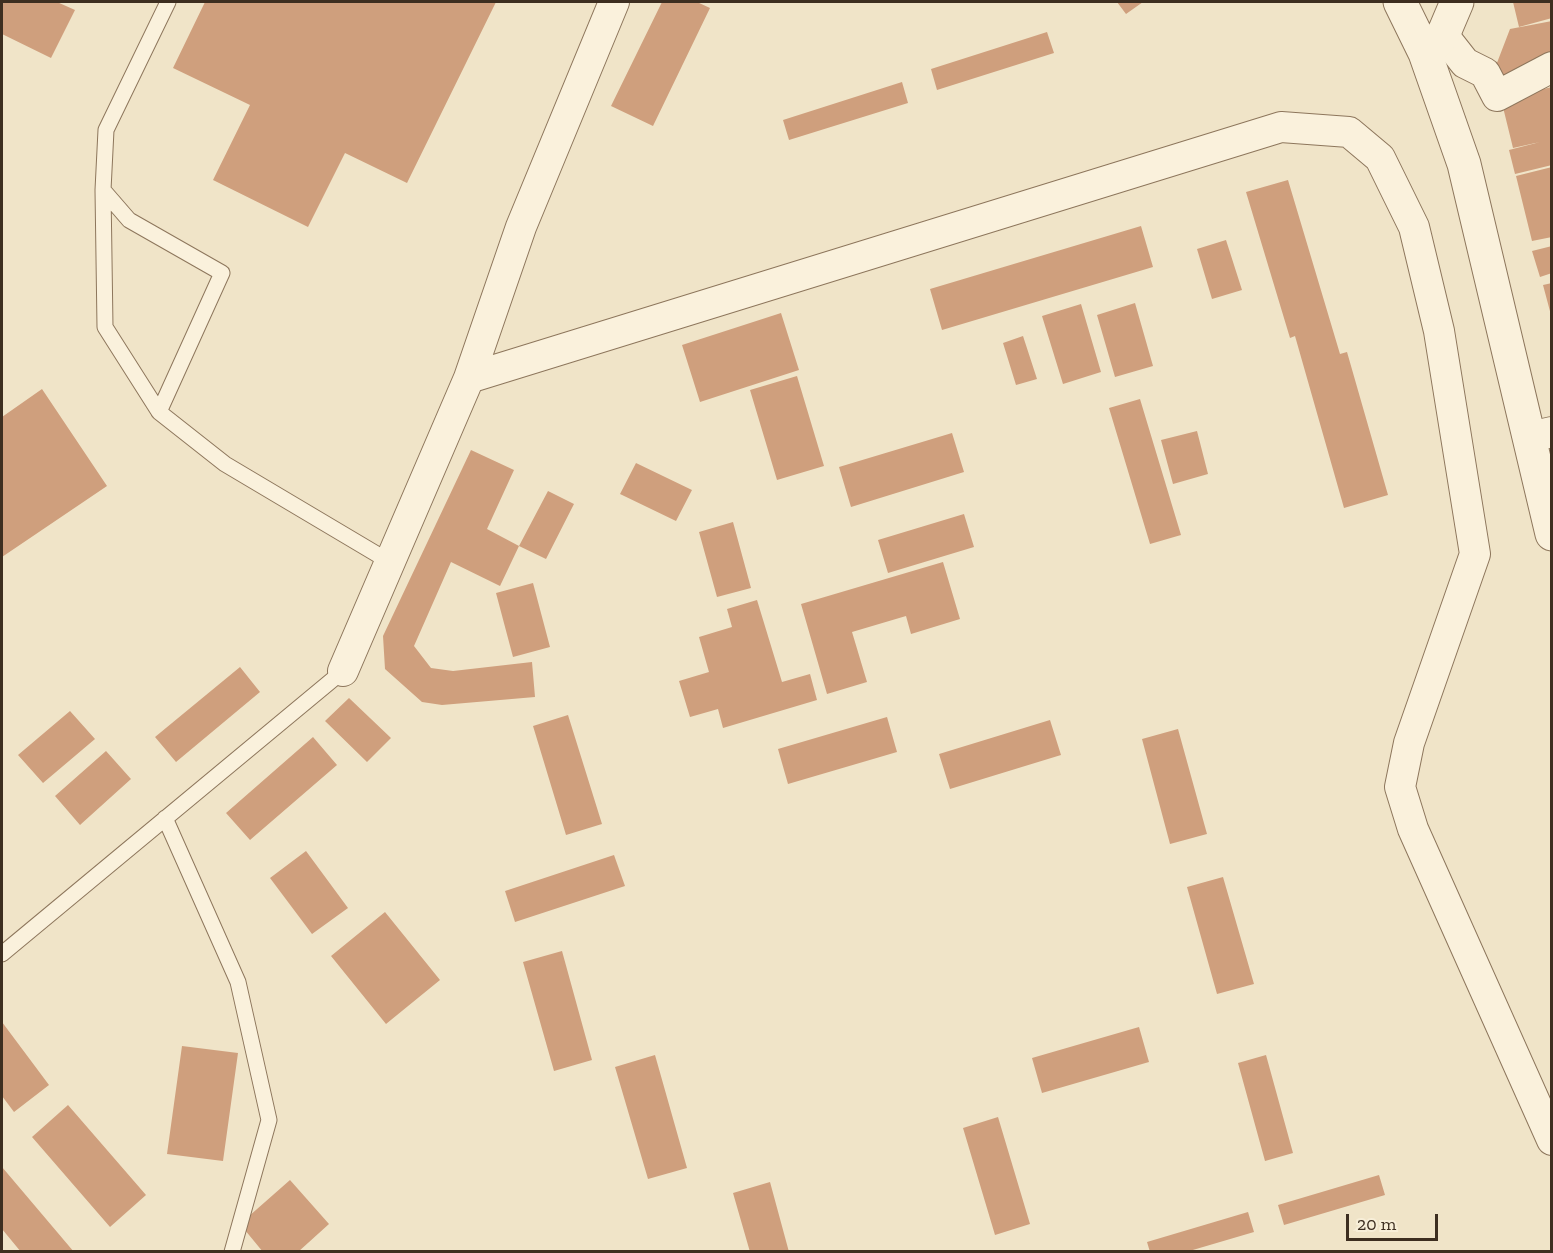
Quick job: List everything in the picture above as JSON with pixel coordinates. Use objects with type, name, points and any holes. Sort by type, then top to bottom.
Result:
[{"type":"street","points":[[343,670],[469,378],[521,228],[615,2]]},
{"type":"street","points":[[1400,2],[1434,44],[1485,72],[1497,96],[1551,67]]},
{"type":"street","points":[[1457,2],[1434,44],[1464,164],[1541,435],[1551,534]]},
{"type":"street","points":[[469,378],[1281,127],[1349,132],[1380,158],[1414,227],[1438,331],[1475,554],[1409,743],[1400,787],[1413,829],[1551,1140]]},
{"type":"lane","points":[[168,2],[106,130],[102,242],[105,327],[159,412],[225,464],[390,562]]},
{"type":"lane","points":[[103,190],[129,220],[222,273],[159,412]]},
{"type":"lane","points":[[2,954],[343,670]]},
{"type":"lane","points":[[165,818],[238,982],[269,1120],[232,1251]]},
{"type":"building","points":[[2,2],[57,2],[75,10],[51,58],[2,34]]},
{"type":"building","points":[[205,2],[496,2],[407,183],[345,153],[308,227],[213,180],[250,105],[173,68]]},
{"type":"building","points":[[662,2],[697,2],[710,8],[653,126],[611,106]]},
{"type":"building","points":[[1117,2],[1143,2],[1126,14]]},
{"type":"building","points":[[1513,2],[1552,2],[1552,18],[1519,27]]},
{"type":"building","points":[[1552,21],[1552,62],[1501,89],[1495,68],[1510,29]]},
{"type":"building","points":[[1047,32],[1054,53],[937,90],[931,69]]},
{"type":"building","points":[[902,82],[908,103],[789,140],[783,120]]},
{"type":"building","points":[[1552,87],[1552,165],[1515,174],[1509,150],[1540,142],[1513,148],[1501,99]]},
{"type":"building","points":[[1552,167],[1552,237],[1532,241],[1516,176]]},
{"type":"building","points":[[1288,180],[1340,354],[1347,352],[1388,495],[1344,508],[1295,336],[1290,338],[1246,192]]},
{"type":"building","points":[[1141,226],[1153,267],[942,330],[930,289]]},
{"type":"building","points":[[1226,240],[1242,290],[1212,299],[1197,249]]},
{"type":"building","points":[[1552,246],[1552,273],[1540,277],[1532,251]]},
{"type":"building","points":[[1552,283],[1552,315],[1551,315],[1543,285]]},
{"type":"building","points":[[1135,303],[1153,366],[1115,377],[1097,315]]},
{"type":"building","points":[[1081,304],[1101,372],[1063,384],[1042,316]]},
{"type":"building","points":[[781,313],[799,370],[700,402],[682,345]]},
{"type":"building","points":[[1023,336],[1037,379],[1016,385],[1003,343]]},
{"type":"building","points":[[797,376],[824,466],[777,480],[750,390]]},
{"type":"building","points":[[42,389],[107,486],[2,557],[2,417]]},
{"type":"building","points":[[1140,399],[1181,535],[1150,544],[1109,408]]},
{"type":"building","points":[[1197,431],[1208,474],[1173,484],[1161,440]]},
{"type":"building","points":[[952,433],[964,472],[851,507],[839,467]]},
{"type":"building","points":[[471,450],[514,470],[487,529],[519,546],[500,586],[451,562],[414,646],[431,668],[453,671],[532,662],[535,697],[442,705],[422,702],[385,669],[383,636]]},
{"type":"building","points":[[636,463],[692,490],[676,521],[620,494]]},
{"type":"building","points":[[548,491],[574,504],[546,559],[519,546]]},
{"type":"building","points":[[964,514],[974,547],[888,573],[878,540]]},
{"type":"building","points":[[733,522],[751,588],[717,597],[699,532]]},
{"type":"building","points":[[943,562],[960,619],[911,634],[906,616],[852,632],[867,682],[827,694],[801,604]]},
{"type":"building","points":[[533,583],[550,647],[513,657],[496,593]]},
{"type":"building","points":[[757,600],[782,682],[810,674],[817,700],[723,728],[718,709],[690,717],[679,681],[709,672],[699,637],[732,627],[727,609]]},
{"type":"building","points":[[240,667],[260,692],[176,762],[155,737]]},
{"type":"building","points":[[349,698],[391,738],[367,762],[325,721]]},
{"type":"building","points":[[70,711],[95,739],[43,783],[18,755]]},
{"type":"building","points":[[568,715],[602,824],[566,835],[533,726]]},
{"type":"building","points":[[887,717],[897,752],[788,784],[778,749]]},
{"type":"building","points":[[1050,720],[1061,755],[950,789],[939,754]]},
{"type":"building","points":[[1178,729],[1207,834],[1170,844],[1142,739]]},
{"type":"building","points":[[313,737],[337,765],[250,840],[226,813]]},
{"type":"building","points":[[106,751],[131,779],[80,825],[55,796]]},
{"type":"building","points":[[306,851],[348,908],[312,934],[270,878]]},
{"type":"building","points":[[614,855],[625,886],[515,922],[505,891]]},
{"type":"building","points":[[1223,877],[1254,984],[1217,994],[1187,887]]},
{"type":"building","points":[[385,912],[440,980],[386,1024],[331,956]]},
{"type":"building","points":[[562,951],[592,1060],[554,1071],[523,962]]},
{"type":"building","points":[[2,1022],[49,1085],[14,1112],[2,1096]]},
{"type":"building","points":[[1139,1027],[1149,1062],[1042,1093],[1032,1058]]},
{"type":"building","points":[[182,1046],[238,1053],[223,1161],[167,1154]]},
{"type":"building","points":[[655,1055],[687,1168],[648,1179],[615,1067]]},
{"type":"building","points":[[1266,1055],[1293,1153],[1265,1161],[1238,1063]]},
{"type":"building","points":[[68,1105],[146,1195],[110,1227],[32,1137]]},
{"type":"building","points":[[998,1117],[1030,1224],[995,1235],[963,1128]]},
{"type":"building","points":[[2,1167],[74,1252],[21,1252],[2,1229]]},
{"type":"building","points":[[1379,1175],[1385,1195],[1284,1225],[1278,1205]]},
{"type":"building","points":[[290,1180],[329,1224],[298,1252],[263,1252],[240,1224]]},
{"type":"building","points":[[770,1182],[789,1252],[750,1252],[733,1193]]},
{"type":"building","points":[[1248,1212],[1254,1232],[1186,1252],[1150,1252],[1147,1242]]}]
